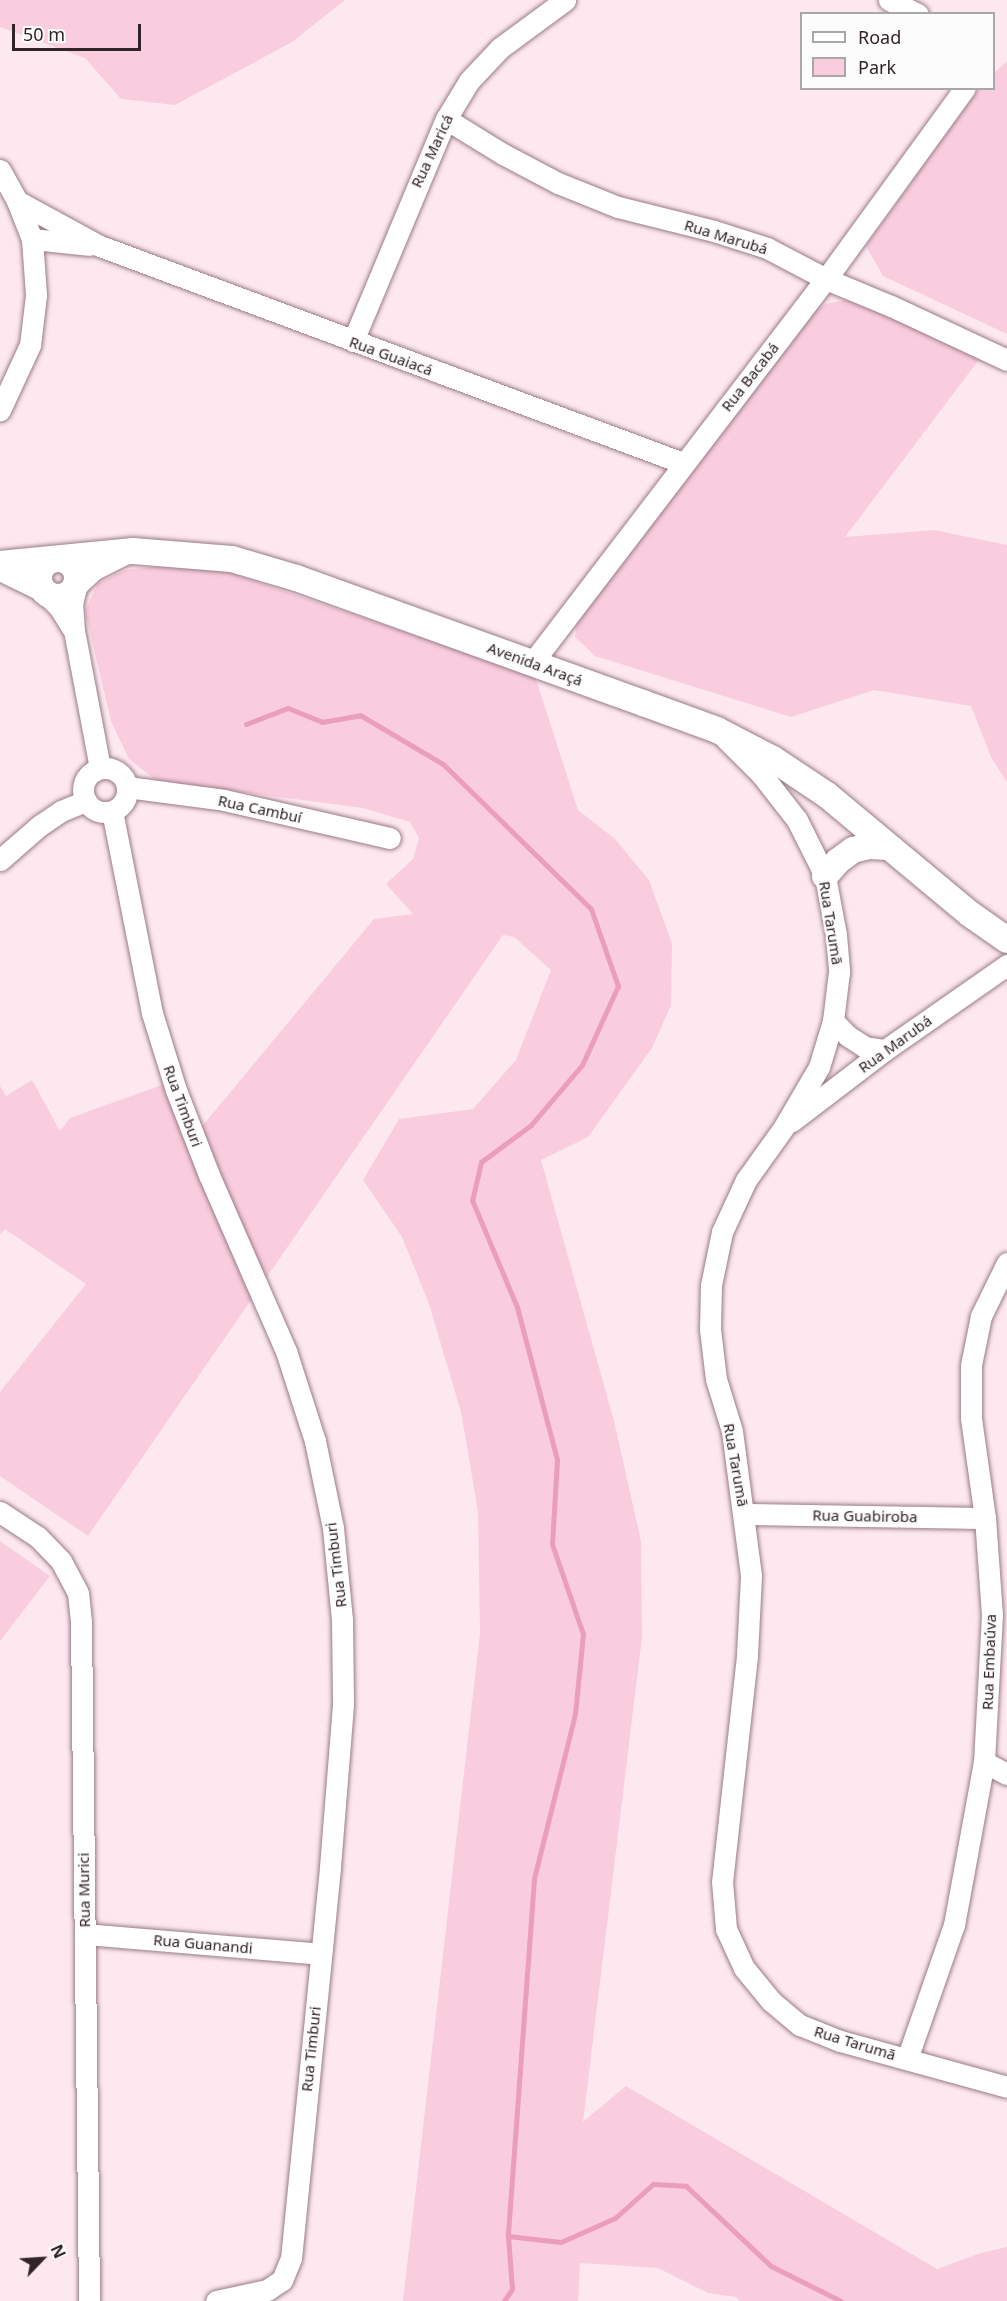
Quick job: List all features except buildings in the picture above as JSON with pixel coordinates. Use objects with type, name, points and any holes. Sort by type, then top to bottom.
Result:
[{"type":"street","name":"Rua Maricá","points":[[353,341],[446,118],[469,81],[500,48],[565,0]]},
{"type":"street","points":[[889,0],[914,12]]},
{"type":"street","name":"Rua Bacabá","points":[[532,663],[826,279],[964,90]]},
{"type":"street","name":"Rua Marubá","points":[[446,118],[504,154],[558,183],[618,207],[714,231],[767,248],[826,279],[891,306],[1007,360]]},
{"type":"street","points":[[0,170],[17,201],[32,239],[36,295],[30,345],[0,410]]},
{"type":"street","name":"Rua Guaiacá","points":[[17,201],[100,246],[683,463]]},
{"type":"street","name":"Rua Guaiacá","points":[[32,239],[100,246]]},
{"type":"street","points":[[0,570],[48,595],[61,597],[68,595],[93,570],[133,551]]},
{"type":"street","name":"Avenida Araçá","points":[[0,564],[133,551],[232,559],[296,578],[717,730],[773,759],[827,795],[888,847],[1007,940]]},
{"type":"street","points":[[74,631],[59,608],[43,591],[39,581],[41,568],[56,558],[63,559],[73,566],[77,579],[72,605],[74,631],[100,768]]},
{"type":"street","name":"Rua Tarumã","points":[[717,730],[762,775],[797,820],[825,876],[836,935],[839,972],[833,1021],[819,1067],[784,1127],[746,1180],[722,1232],[711,1285],[710,1329],[716,1379],[732,1431],[745,1514],[751,1576],[747,1656],[722,1881],[726,1929],[744,1968],[771,2001],[801,2025],[840,2041],[1007,2087]]},
{"type":"street","points":[[108,767],[121,774],[127,787],[122,805],[112,811],[97,811],[86,801],[83,787],[94,770],[108,767]]},
{"type":"street","name":"Rua Cambuí","points":[[127,787],[224,800],[390,838]]},
{"type":"street","points":[[0,860],[60,811],[86,801]]},
{"type":"street","name":"Rua Timburi","points":[[112,811],[136,942],[155,1024],[176,1090],[209,1175],[286,1351],[315,1441],[333,1528],[342,1619],[343,1705],[291,2258],[282,2280],[267,2290],[216,2301]]},
{"type":"street","points":[[825,876],[838,861],[853,850],[869,846],[888,847]]},
{"type":"street","name":"Rua Marubá","points":[[784,1127],[885,1050],[1007,965]]},
{"type":"street","points":[[833,1021],[848,1036],[865,1047],[885,1050]]},
{"type":"street","name":"Rua Embaúva","points":[[907,2059],[954,1925],[984,1762],[992,1615],[985,1518],[971,1418],[971,1365],[981,1316],[1007,1263]]},
{"type":"street","name":"Rua Murici","points":[[0,1512],[38,1537],[61,1561],[78,1593],[81,1623],[89,2301]]},
{"type":"street","name":"Rua Guabiroba","points":[[745,1514],[985,1518]]},
{"type":"street","points":[[984,1762],[1007,1774]]},
{"type":"street","name":"Rua Guanandi","points":[[85,1934],[321,1954]]},
{"type":"green space","points":[[0,0],[345,0],[292,42],[175,105],[121,99],[85,58],[0,27]]},
{"type":"green space","points":[[1007,61],[1007,334],[883,276],[866,246],[977,90],[995,90],[995,72]]},
{"type":"green space","points":[[853,299],[981,357],[845,537],[934,530],[1007,545],[1007,782],[991,757],[971,706],[874,690],[791,717],[595,656],[575,637],[578,614],[809,311],[830,303]]},
{"type":"green space","points":[[163,566],[230,573],[535,676],[578,810],[615,839],[649,880],[672,944],[671,1005],[652,1048],[588,1137],[541,1160],[614,1421],[641,1541],[642,1637],[583,2122],[626,2086],[937,2269],[981,2253],[1007,2247],[1007,2301],[740,2301],[736,2297],[708,2293],[658,2268],[580,2263],[578,2301],[403,2301],[480,1634],[478,1511],[461,1412],[429,1304],[402,1237],[363,1180],[399,1119],[473,1109],[516,1060],[551,970],[514,937],[503,935],[88,1536],[0,1476],[0,1392],[86,1284],[5,1229],[0,1234],[0,1086],[6,1096],[32,1080],[60,1131],[70,1118],[173,1081],[194,1136],[374,919],[413,914],[386,884],[413,859],[419,838],[410,822],[363,808],[157,781],[129,759],[111,721],[85,611],[98,583],[125,570]]},
{"type":"green space","points":[[0,1541],[50,1576],[0,1641]]},
{"type":"waterway","points":[[246,724],[288,708],[322,722],[360,715],[443,764],[591,909],[618,986],[582,1065],[531,1125],[481,1162],[472,1200],[517,1307],[557,1460],[552,1544],[583,1634],[575,1714],[534,1879],[508,2236],[512,2289],[504,2301]]},
{"type":"waterway","points":[[508,2236],[561,2242],[615,2218],[653,2184],[686,2186],[771,2266],[841,2301]]}]
